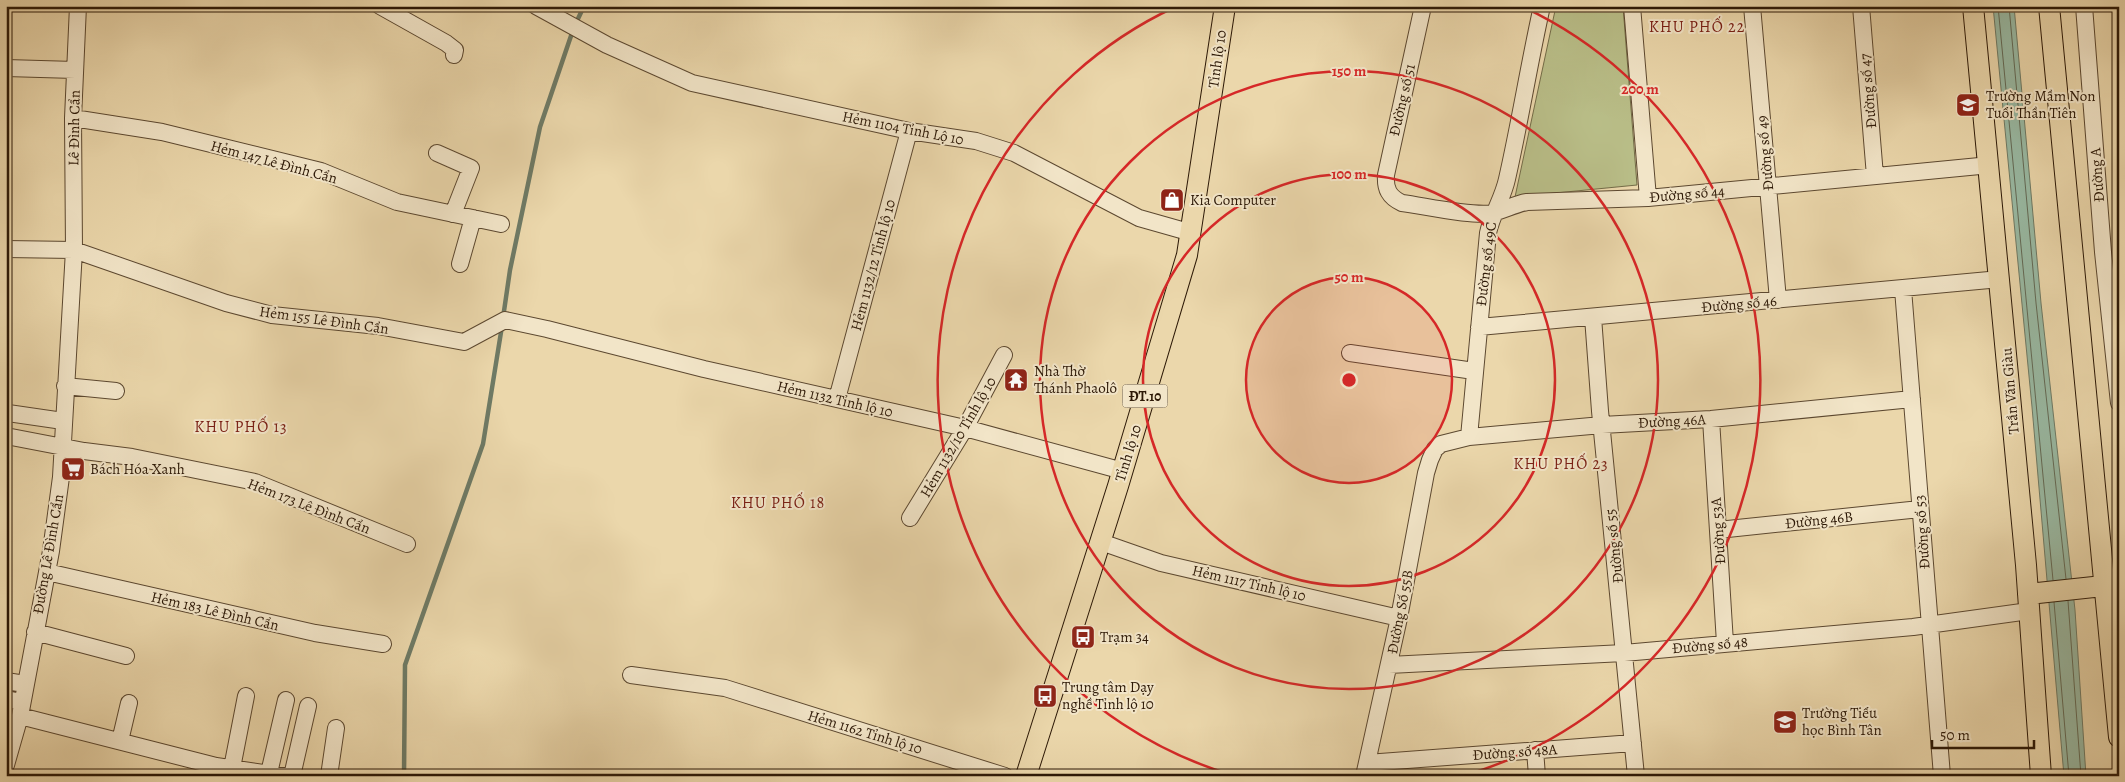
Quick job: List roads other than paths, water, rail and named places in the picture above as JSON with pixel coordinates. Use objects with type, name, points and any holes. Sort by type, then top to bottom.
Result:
[{"type":"main road","name":"Tỉnh lộ 10","points":[[1026,776],[1123,471],[1192,233],[1225,6]]},
{"type":"main road","name":"Trần Văn Giàu","points":[[1974,6],[2029,603],[2041,776]]},
{"type":"main road","points":[[2049,6],[2103,586],[2119,737]]},
{"type":"main road","points":[[2029,603],[2103,586]]},
{"type":"street","name":"Lê Đình Cẩn","points":[[74,250],[72,118],[78,6]]},
{"type":"street","points":[[380,6],[446,43],[455,50],[454,55]]},
{"type":"street","name":"Hẻm 1104 Tỉnh Lộ 10","points":[[536,6],[607,45],[692,84],[909,132],[976,141],[1014,153],[1139,218],[1192,233]]},
{"type":"street","name":"Đường số 51","points":[[1388,193],[1386,175],[1423,6]]},
{"type":"street","name":"Đường số 49C","points":[[1469,437],[1488,233],[1493,213],[1507,179],[1542,6]]},
{"type":"street","points":[[1632,6],[1648,198]]},
{"type":"street","name":"Đường số 49","points":[[1752,6],[1778,300]]},
{"type":"street","name":"Đường số 47","points":[[1861,6],[1875,176]]},
{"type":"street","name":"Đường A","points":[[2084,6],[2103,252],[2119,403]]},
{"type":"street","points":[[6,68],[75,70]]},
{"type":"street","name":"Hẻm 147 Lê Đình Cẩn","points":[[72,118],[162,132],[321,171],[397,202],[501,224]]},
{"type":"street","name":"Hẻm 1132/12 Tỉnh lộ 10","points":[[837,400],[909,132]]},
{"type":"street","points":[[437,153],[471,168],[453,214]]},
{"type":"street","name":"Đường số 44","points":[[1388,193],[1402,203],[1476,213],[1493,213],[1527,202],[1648,198],[1990,165]]},
{"type":"street","points":[[460,264],[473,218]]},
{"type":"street","name":"Hẻm 155 Lê Đình Cẩn","points":[[6,249],[74,250],[226,303],[272,315],[378,326],[464,342],[483,334],[504,320],[547,329]]},
{"type":"street","name":"Đường Lê Đình Cẩn","points":[[6,765],[14,711],[25,684],[58,511],[74,250]]},
{"type":"street","name":"Đường số 46","points":[[1478,327],[2000,279]]},
{"type":"street","name":"Đường số 53","points":[[1903,289],[1942,776]]},
{"type":"street","name":"Đường số 55","points":[[1593,317],[1636,776]]},
{"type":"street","name":"Hẻm 1132 Tỉnh lộ 10","points":[[547,329],[837,400],[965,428],[1123,471]]},
{"type":"street","points":[[1350,353],[1474,371]]},
{"type":"street","name":"Hẻm 1132/10 Tỉnh lộ 10","points":[[910,518],[965,428],[1004,355]]},
{"type":"street","points":[[65,386],[116,392]]},
{"type":"street","name":"Đường 46A","points":[[1435,450],[1450,440],[1469,437],[1602,425],[1710,419],[1912,398]]},
{"type":"street","points":[[8,413],[63,421]]},
{"type":"street","name":"Đường 53A","points":[[1710,419],[1725,643]]},
{"type":"street","name":"Hẻm 173 Lê Đình Cẩn","points":[[6,436],[84,451],[132,457],[256,482],[407,544]]},
{"type":"street","name":"Đường Số 55B","points":[[1366,769],[1399,618],[1426,473],[1435,450]]},
{"type":"street","name":"Đường 46B","points":[[1718,530],[1920,509]]},
{"type":"street","name":"Hẻm 1117 Tỉnh lộ 10","points":[[1101,542],[1161,563],[1399,618]]},
{"type":"street","name":"Hẻm 183 Lê Đình Cẩn","points":[[47,572],[315,633],[384,644]]},
{"type":"street","name":"Đường số 48","points":[[1389,666],[1624,653],[1929,625],[2029,603]]},
{"type":"street","points":[[35,632],[126,656]]},
{"type":"street","name":"Hẻm 1162 Tỉnh lộ 10","points":[[631,675],[725,688],[1005,776]]},
{"type":"street","points":[[6,681],[25,684]]},
{"type":"street","points":[[241,771],[246,696]]},
{"type":"street","points":[[14,711],[120,741],[241,771],[276,775],[286,700]]},
{"type":"street","points":[[120,741],[129,703]]},
{"type":"street","points":[[292,776],[308,706]]},
{"type":"street","points":[[329,776],[336,728]]},
{"type":"street","name":"Đường số 48A","points":[[1366,769],[1535,750],[1632,743]]},
{"type":"street","points":[[1535,750],[1537,776]]},
{"type":"water","points":[[1993,6],[2014,6],[2041,303],[2075,610],[2086,776],[2064,776],[2032,407]]},
{"type":"waterway","points":[[576,23],[584,6]]},
{"type":"waterway","points":[[503,318],[510,270],[540,127],[573,30]]},
{"type":"waterway","points":[[404,776],[405,665],[483,444],[502,326]]},
{"type":"place","name":"Trường Mầm Non Tuổi Thần Tiên","points":[[1968,105]]},
{"type":"place","name":"Kia Computer","points":[[1172,200]]},
{"type":"place","name":"Nhà Thờ Thánh Phaolô","points":[[1016,380]]},
{"type":"place","name":"Bách Hóa Xanh","points":[[73,469]]},
{"type":"place","name":"Trạm 34","points":[[1083,637]]},
{"type":"place","name":"Trung tâm Dạy nghề Tỉnh lộ 10","points":[[1045,696]]},
{"type":"place","name":"Trường Tiểu học Bình Tân","points":[[1785,722]]},
{"type":"district","name":"KHU PHỐ 22","points":[[1697,27]]},
{"type":"district","name":"KHU PHỐ 13","points":[[241,427]]},
{"type":"district","name":"KHU PHỐ 23","points":[[1561,464]]},
{"type":"district","name":"KHU PHỐ 18","points":[[778,503]]}]
